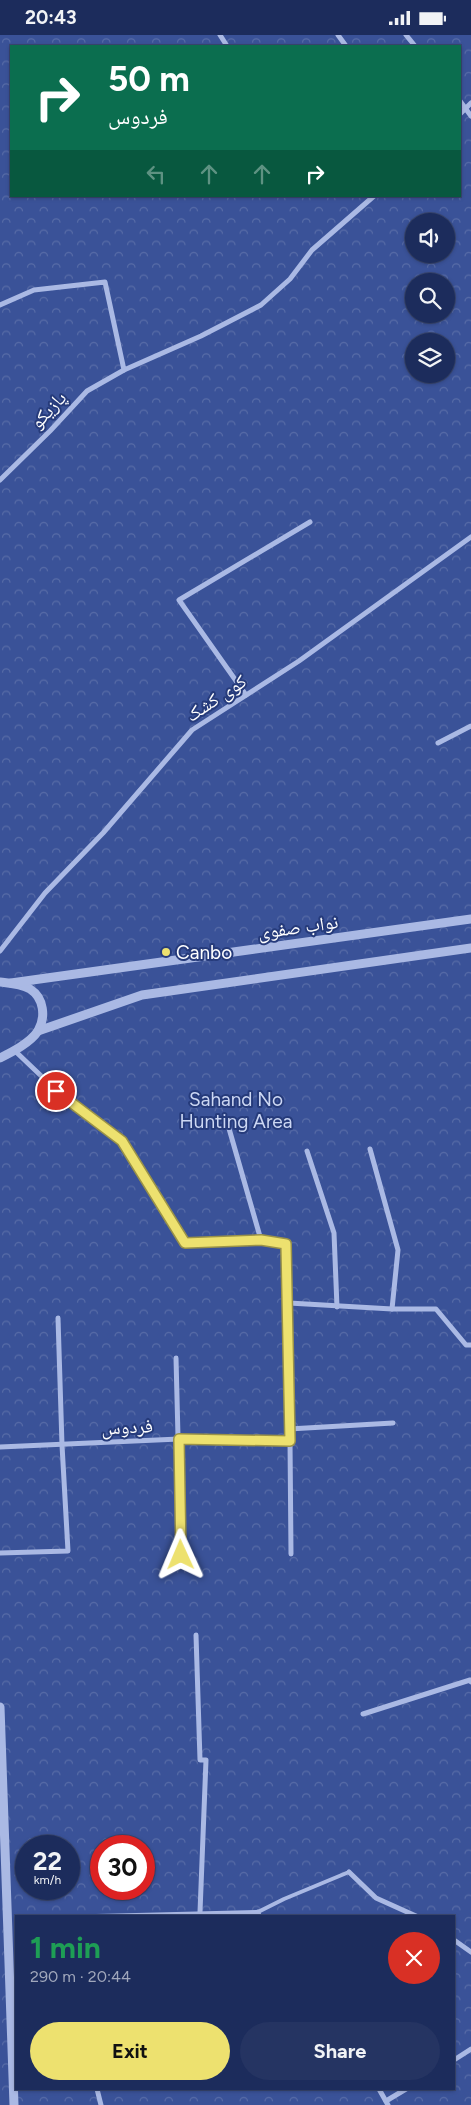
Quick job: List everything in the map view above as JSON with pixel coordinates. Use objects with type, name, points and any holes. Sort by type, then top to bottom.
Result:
[{"type":"street","points":[[406,35],[414,45]]},
{"type":"street","points":[[461,102],[471,116]]},
{"type":"street","points":[[461,113],[471,103]]},
{"type":"street","name":"پازیکو","points":[[0,480],[87,391],[124,369],[200,336],[261,305],[290,279],[312,250],[373,197]]},
{"type":"street","points":[[0,305],[34,290],[105,282],[124,369]]},
{"type":"street","points":[[246,695],[179,599],[310,522]]},
{"type":"street","name":"کوی کشک","points":[[0,951],[45,893],[103,833],[192,730],[299,661],[471,537]]},
{"type":"street","points":[[438,743],[471,726]]},
{"type":"street","name":"نواب صفوی","points":[[11,983],[471,919]]},
{"type":"street","points":[[0,1058],[14,1050],[38,1031],[142,995],[471,948]]},
{"type":"street","points":[[0,982],[11,983],[30,989],[41,1001],[44,1013],[38,1031]]},
{"type":"street","points":[[14,1050],[56,1091],[122,1141],[185,1243],[261,1240],[286,1244],[289,1303],[291,1554]]},
{"type":"street","points":[[228,1125],[261,1240]]},
{"type":"street","points":[[370,1149],[398,1250],[392,1309]]},
{"type":"street","points":[[307,1151],[334,1233],[337,1307]]},
{"type":"street","points":[[289,1303],[337,1307],[436,1309],[466,1345],[471,1345]]},
{"type":"street","points":[[0,1553],[68,1551],[58,1318]]},
{"type":"street","points":[[176,1358],[181,1555]]},
{"type":"street","points":[[290,1429],[393,1423]]},
{"type":"street","name":"فردوس","points":[[0,1447],[179,1439],[290,1441]]},
{"type":"street","points":[[196,1635],[200,1760],[206,1760],[200,1912]]},
{"type":"street","points":[[363,1714],[470,1680],[471,1682]]},
{"type":"street","points":[[0,1707],[1,1802],[12,1919],[14,2105]]},
{"type":"street","points":[[349,1872],[376,1898],[414,1915]]},
{"type":"street","points":[[455,1941],[471,1952]]},
{"type":"street","points":[[455,2059],[471,2049]]},
{"type":"street","points":[[97,2090],[101,2105]]},
{"type":"street","points":[[380,2090],[387,2103],[405,2090]]},
{"type":"lane","points":[[122,1915],[200,1912],[258,1914],[284,1899],[349,1872]]},
{"type":"green space","name":"Sahand No Hunting Area","points":[[0,35],[471,35],[471,2105],[0,2105]]},
{"type":"place","name":"Canbo","points":[[166,952]]},
{"type":"route","points":[[56,1091],[122,1141],[185,1243],[261,1240],[286,1244],[289,1303],[290,1441],[179,1439],[181,1555]]}]
